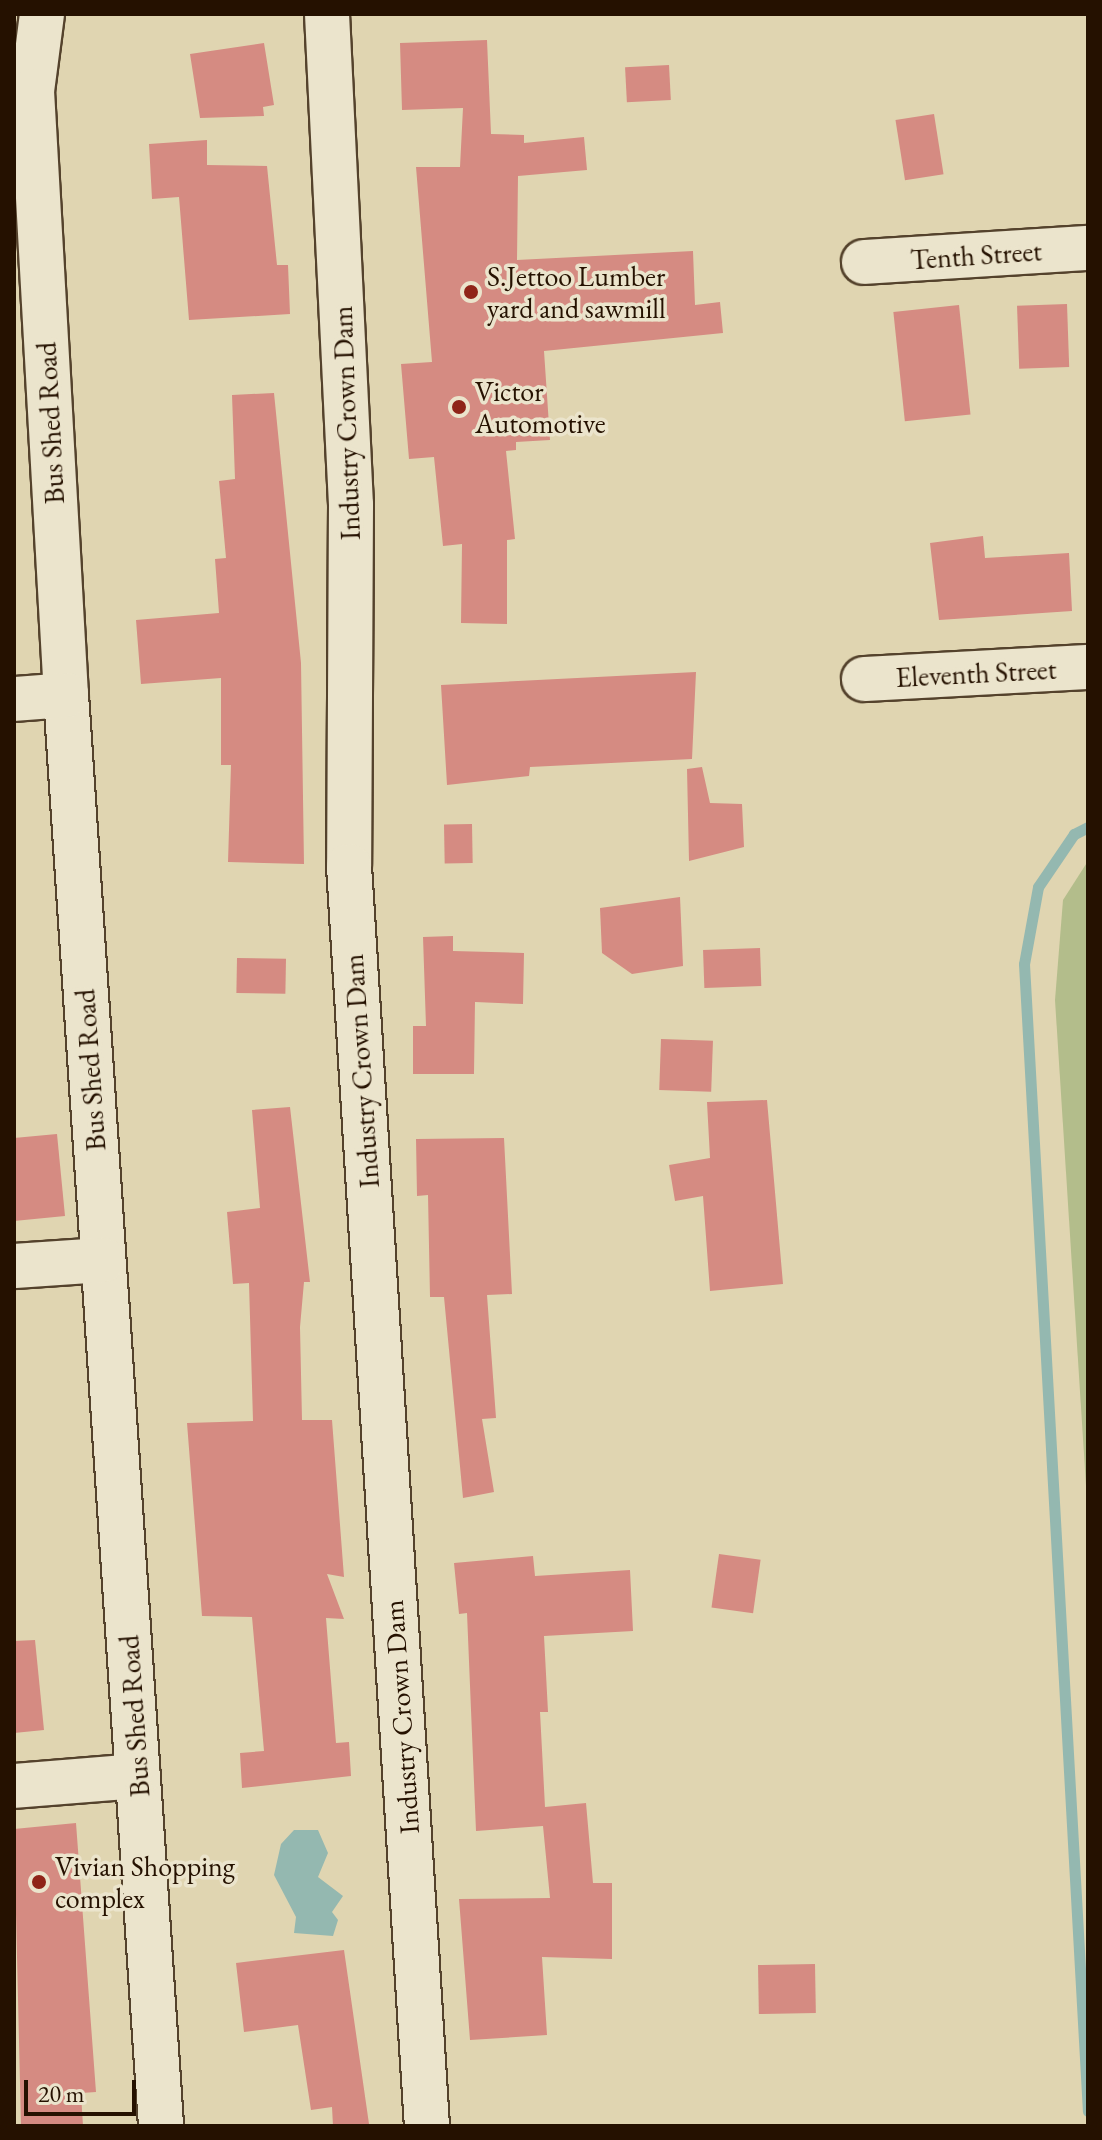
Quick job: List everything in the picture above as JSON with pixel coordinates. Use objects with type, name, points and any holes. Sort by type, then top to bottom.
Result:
[{"type":"street","name":"Bus Shed Road","points":[[42,14],[32,91],[26,202],[66,695],[161,2126]]},
{"type":"street","name":"Industry Crown Dam","points":[[327,14],[351,505],[349,866],[427,2126]]},
{"type":"street","name":"Tenth Street","points":[[864,262],[1088,248]]},
{"type":"street","name":"Eleventh Street","points":[[864,679],[1088,667]]},
{"type":"street","points":[[14,699],[66,695]]},
{"type":"street","points":[[14,1266],[103,1260]]},
{"type":"street","points":[[14,1786],[138,1776]]},
{"type":"green space","points":[[1088,861],[1088,1517],[1055,1000],[1063,900]]},
{"type":"water","points":[[294,1830],[318,1830],[328,1853],[318,1877],[343,1896],[332,1912],[338,1920],[333,1936],[294,1933],[296,1917],[274,1875],[281,1844]]},
{"type":"building","points":[[487,40],[491,134],[524,135],[524,143],[584,137],[587,170],[518,176],[517,260],[693,251],[695,305],[720,302],[723,333],[544,351],[550,440],[516,442],[516,450],[506,451],[515,539],[507,540],[507,624],[461,623],[462,544],[443,546],[434,457],[409,459],[401,364],[432,362],[416,167],[460,167],[463,108],[402,110],[400,43]]},
{"type":"building","points":[[264,43],[274,105],[263,107],[264,116],[200,118],[190,54]]},
{"type":"building","points":[[669,65],[671,100],[627,102],[625,67]]},
{"type":"building","points":[[934,114],[944,174],[905,180],[895,120]]},
{"type":"building","points":[[207,140],[207,165],[267,166],[277,265],[288,265],[290,314],[189,320],[179,197],[152,199],[149,144]]},
{"type":"building","points":[[1067,304],[1069,367],[1019,369],[1017,306]]},
{"type":"building","points":[[959,305],[970,414],[905,421],[893,312]]},
{"type":"building","points":[[274,393],[301,663],[304,864],[228,862],[231,765],[221,765],[221,678],[141,684],[136,620],[219,613],[215,559],[226,558],[219,481],[235,479],[232,395]]},
{"type":"building","points":[[983,536],[985,558],[1069,553],[1072,611],[939,620],[930,543]]},
{"type":"building","points":[[696,672],[692,759],[530,767],[529,776],[447,785],[441,685]]},
{"type":"building","points":[[702,767],[710,803],[742,804],[744,847],[689,861],[687,769]]},
{"type":"building","points":[[444,824],[472,824],[473,863],[445,863]]},
{"type":"building","points":[[680,897],[683,966],[632,974],[602,953],[600,908]]},
{"type":"building","points":[[453,936],[453,951],[524,953],[523,1004],[475,1002],[474,1074],[413,1074],[413,1026],[426,1026],[423,937]]},
{"type":"building","points":[[760,948],[761,986],[704,988],[703,950]]},
{"type":"building","points":[[237,958],[286,959],[285,994],[236,993]]},
{"type":"building","points":[[661,1039],[713,1041],[711,1092],[659,1090]]},
{"type":"building","points":[[767,1100],[783,1284],[710,1291],[703,1196],[675,1201],[669,1165],[710,1158],[707,1102]]},
{"type":"building","points":[[290,1107],[310,1282],[304,1282],[300,1327],[302,1420],[332,1420],[344,1577],[327,1574],[344,1619],[326,1618],[336,1743],[349,1742],[351,1776],[242,1788],[240,1753],[264,1751],[252,1617],[202,1616],[187,1423],[253,1421],[249,1283],[233,1284],[227,1212],[260,1208],[252,1110]]},
{"type":"building","points":[[57,1134],[65,1216],[14,1221],[14,1138]]},
{"type":"building","points":[[504,1138],[512,1294],[487,1295],[496,1418],[482,1419],[494,1492],[463,1498],[444,1297],[430,1297],[428,1195],[417,1196],[416,1139]]},
{"type":"building","points":[[719,1554],[761,1560],[753,1613],[711,1607]]},
{"type":"building","points":[[533,1556],[535,1576],[630,1570],[633,1631],[544,1636],[548,1712],[540,1712],[545,1807],[586,1803],[593,1883],[612,1883],[612,1959],[542,1957],[547,2035],[470,2040],[459,1899],[550,1898],[543,1826],[476,1831],[467,1613],[459,1614],[454,1563]]},
{"type":"building","points":[[35,1640],[44,1730],[14,1733],[14,1641]]},
{"type":"building","points":[[76,1823],[96,2092],[81,2093],[83,2126],[21,2126],[14,1829]]},
{"type":"building","points":[[344,1950],[369,2124],[333,2126],[332,2107],[311,2110],[298,2025],[244,2032],[236,1963]]},
{"type":"building","points":[[815,1964],[816,2013],[759,2014],[758,1965]]},
{"type":"waterway","points":[[1088,827],[1074,834],[1038,887],[1024,964],[1088,2111]]},
{"type":"place","name":"S.Jettoo Lumber yard and sawmill","points":[[471,292]]},
{"type":"place","name":"Victor Automotive","points":[[459,407]]},
{"type":"place","name":"Vivian Shopping complex","points":[[39,1882]]}]
